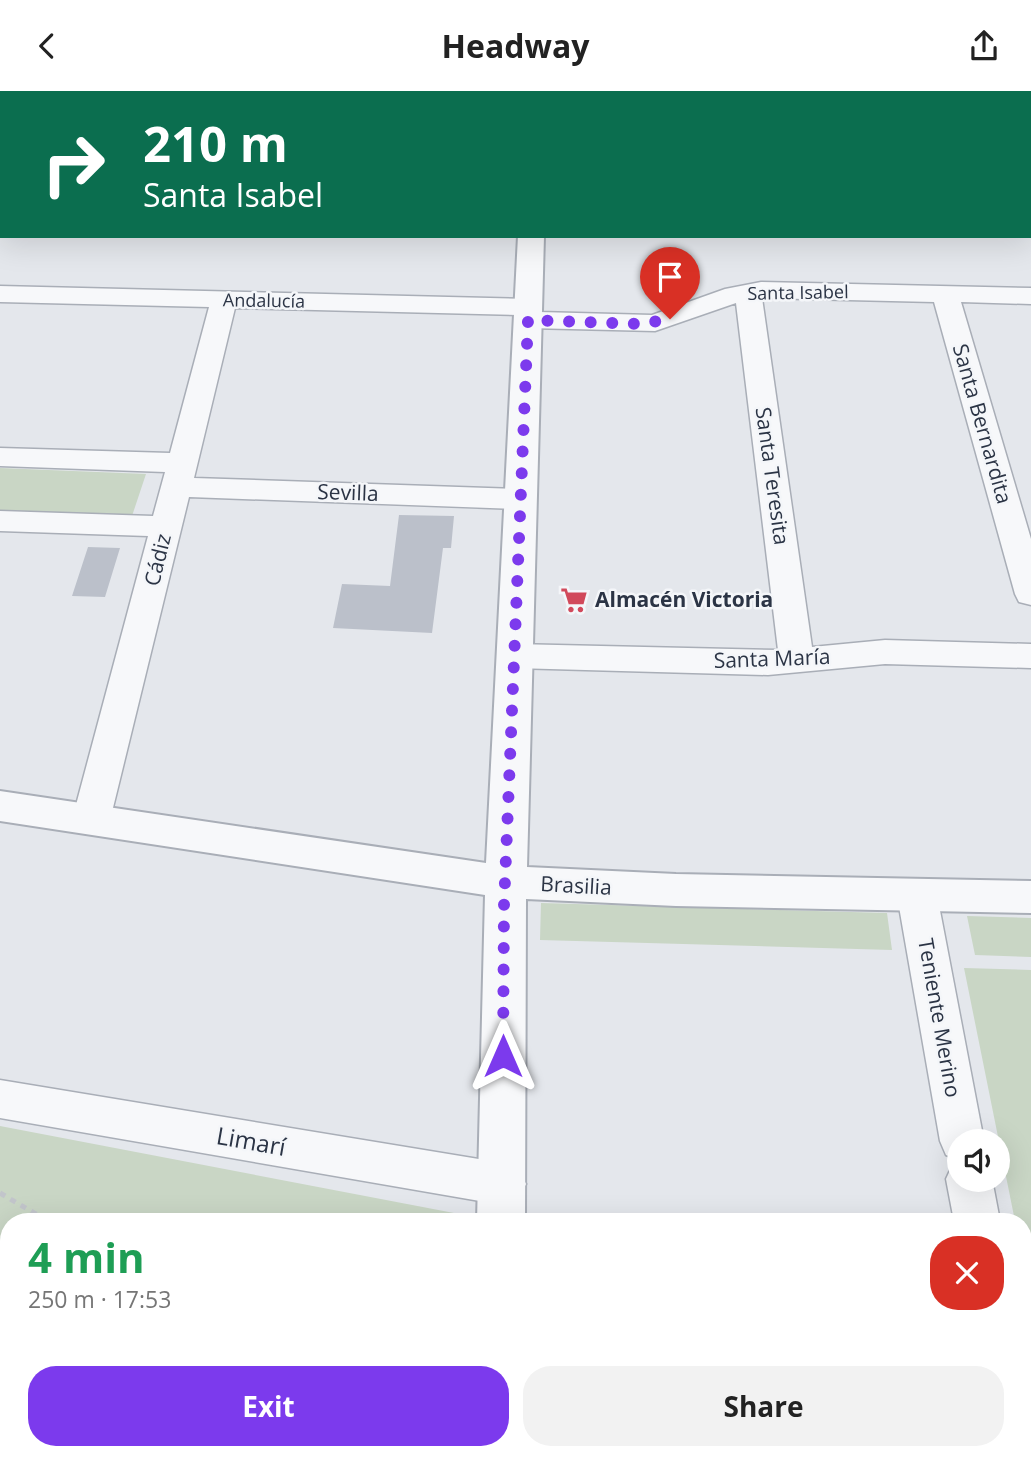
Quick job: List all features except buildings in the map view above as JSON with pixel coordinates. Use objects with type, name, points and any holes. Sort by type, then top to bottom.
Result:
[{"type":"street","points":[[502,1203],[505,882],[531,238]]},
{"type":"street","name":"Santa Isabel","points":[[528,314],[647,324],[670,319],[748,292],[1031,296]]},
{"type":"street","name":"Santa Teresita","points":[[748,292],[797,661]]},
{"type":"street","name":"Andalucía","points":[[0,294],[224,300],[528,314]]},
{"type":"street","name":"Santa Bernardita","points":[[946,294],[1031,594]]},
{"type":"street","name":"Cádiz","points":[[91,820],[224,300]]},
{"type":"street","name":"Sevilla","points":[[0,457],[179,475],[520,499]]},
{"type":"street","points":[[0,521],[166,527]]},
{"type":"street","name":"Santa María","points":[[514,656],[741,663],[797,661],[885,652],[1031,656]]},
{"type":"street","name":"Brasilia","points":[[0,806],[505,882],[639,889],[1031,897]]},
{"type":"street","name":"Teniente Merino","points":[[917,895],[960,1129]]},
{"type":"street","name":"Limarí","points":[[0,1099],[502,1203]]},
{"type":"street","points":[[971,1192],[975,1213]]},
{"type":"path","points":[[0,1193],[34,1213]]},
{"type":"green space","points":[[0,468],[146,474],[132,516],[0,510]]},
{"type":"green space","points":[[541,903],[887,913],[892,950],[540,940]]},
{"type":"green space","points":[[967,916],[1031,918],[1031,957],[975,955]]},
{"type":"green space","points":[[964,968],[1031,970],[1031,1213],[1013,1213],[1009,1192],[1010,1129],[996,1129]]},
{"type":"green space","points":[[0,1126],[454,1213],[0,1213]]},
{"type":"place","name":"Almacén Victoria","points":[[574,600]]},
{"type":"route","points":[[503,1056],[504,905],[528,320],[639,324],[670,319]]}]
